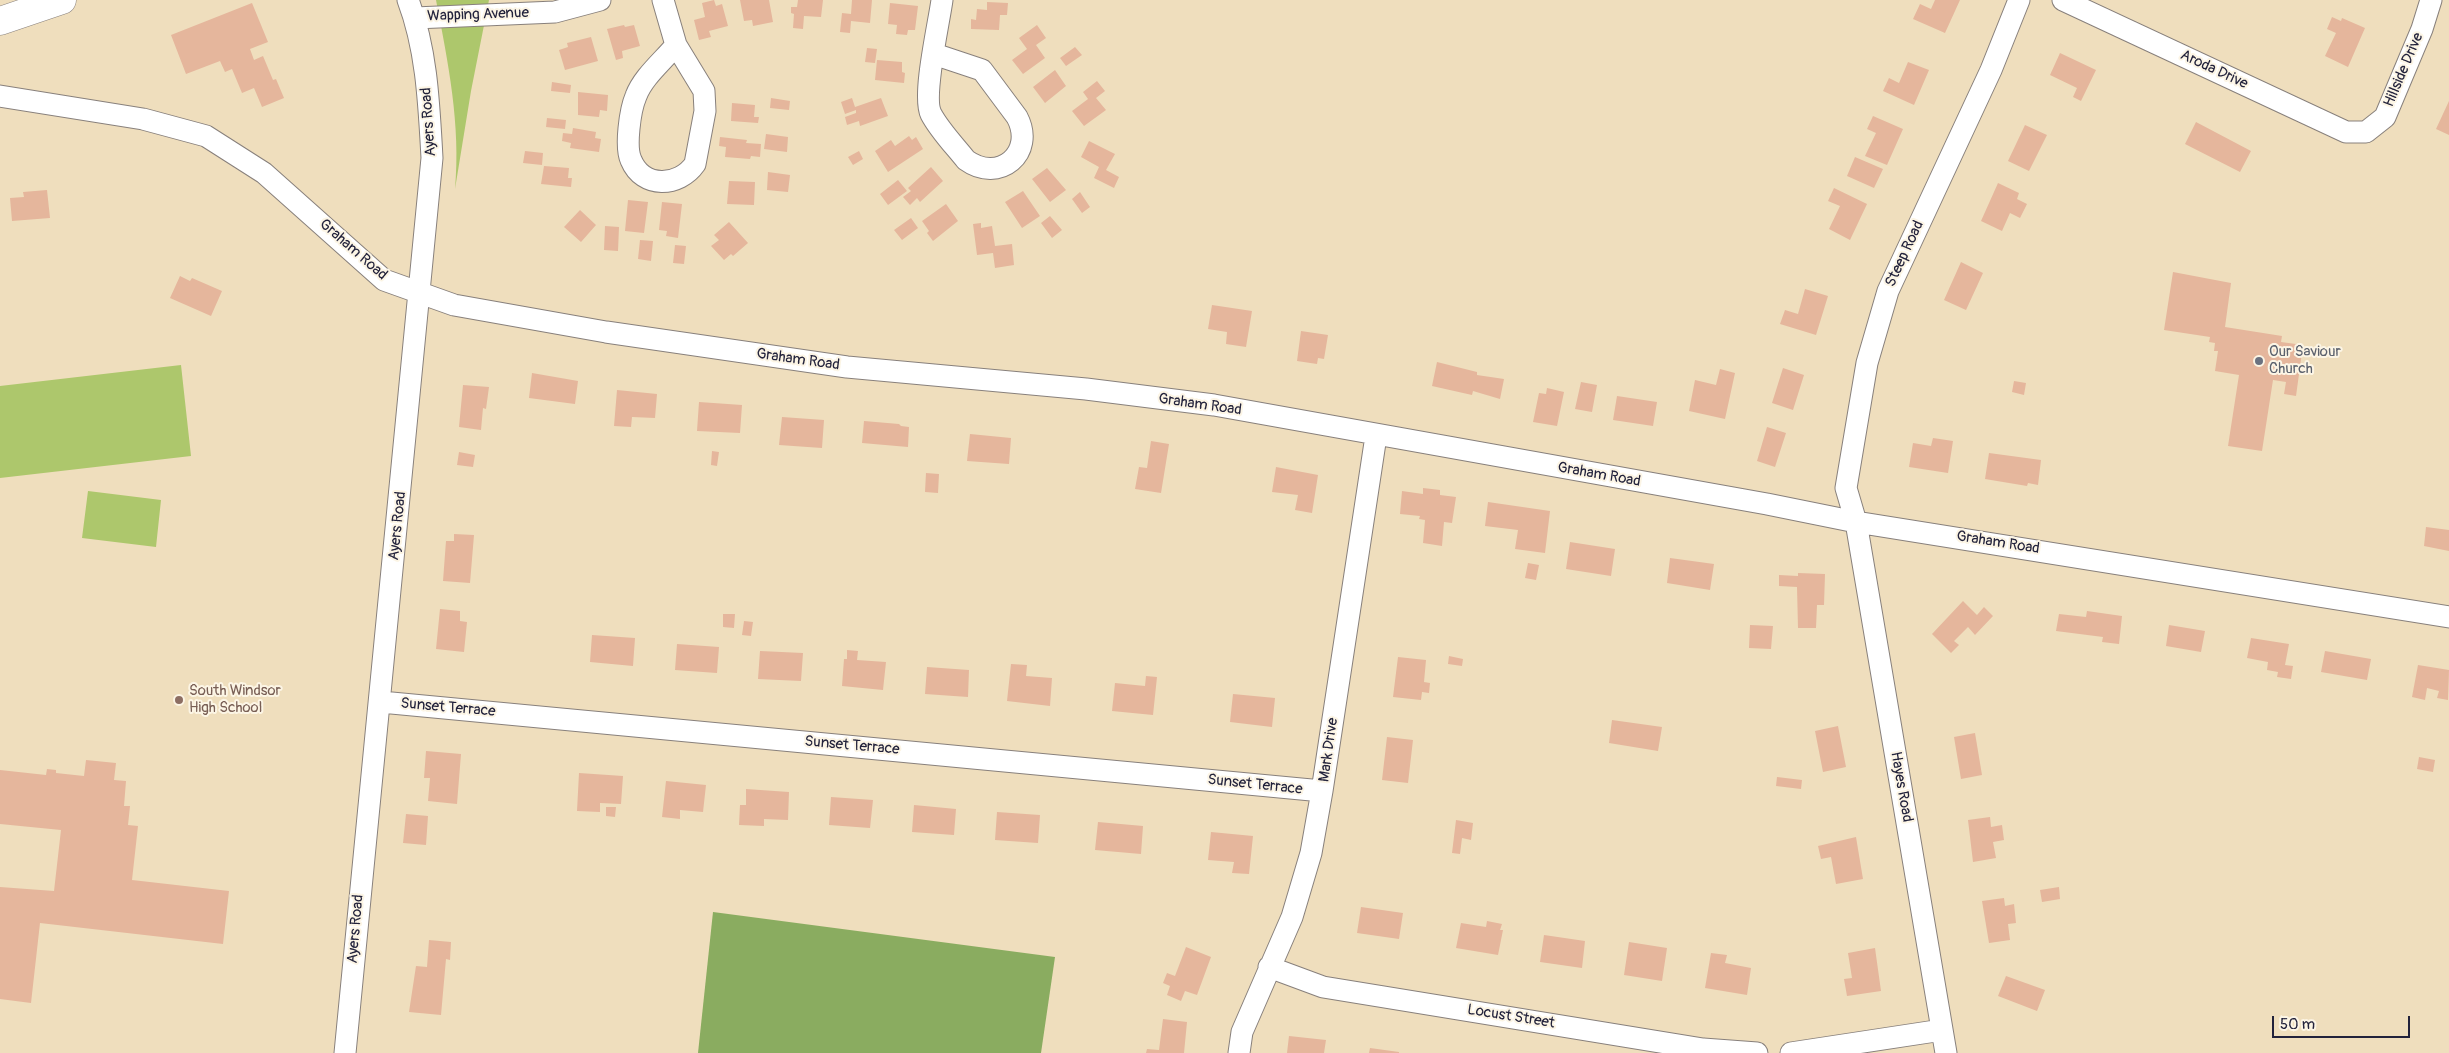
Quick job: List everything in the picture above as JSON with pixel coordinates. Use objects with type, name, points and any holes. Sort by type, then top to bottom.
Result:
[{"type":"main road","points":[[0,21],[62,0]]},
{"type":"street","name":"Wapping Avenue","points":[[411,9],[555,12],[600,0]]},
{"type":"street","points":[[663,0],[676,45],[704,92],[705,111],[695,164],[690,171],[676,180],[658,182],[641,174],[630,159],[628,141],[634,103],[645,81],[676,45]]},
{"type":"street","points":[[934,54],[982,70],[1017,117],[1021,124],[1023,140],[1020,150],[1006,165],[989,169],[973,165],[966,160],[931,114],[928,98],[934,54],[942,0]]},
{"type":"street","name":"Steep Road","points":[[1856,522],[1846,488],[1867,362],[1888,291],[1991,70],[2019,0]]},
{"type":"street","name":"Aroda Drive","points":[[2064,0],[2346,132],[2366,132]]},
{"type":"street","name":"Hillside Drive","points":[[2366,132],[2385,117],[2422,29],[2431,0]]},
{"type":"street","name":"Ayers Road","points":[[345,1053],[381,702],[432,158],[429,103],[411,9]]},
{"type":"street","name":"Graham Road","points":[[0,96],[143,119],[206,136],[264,173],[384,280],[454,305],[606,332],[847,367],[1086,389],[1214,405],[1376,436],[1759,502],[1856,522],[2449,617]]},
{"type":"street","name":"Mark Drive","points":[[1239,1053],[1242,1032],[1292,917],[1311,853],[1376,436]]},
{"type":"street","name":"Hayes Road","points":[[1856,522],[1946,1053]]},
{"type":"street","name":"Sunset Terrace","points":[[381,702],[1322,792]]},
{"type":"street","name":"Locust Street","points":[[1269,967],[1324,987],[1624,1044],[1757,1053]]},
{"type":"street","points":[[1791,1053],[1942,1030]]},
{"type":"green space","points":[[436,0],[489,0],[471,91],[455,189],[455,117],[449,70]]},
{"type":"green space","points":[[181,365],[191,456],[0,478],[0,386]]},
{"type":"green space","points":[[88,491],[161,500],[156,547],[82,538]]},
{"type":"green space","points":[[713,912],[1055,957],[1041,1053],[698,1053]]},
{"type":"building","points":[[714,0],[716,6],[722,4],[728,26],[709,31],[711,37],[699,40],[694,20],[705,17],[702,3]]},
{"type":"building","points":[[740,0],[769,0],[773,22],[753,26],[752,20],[744,21]]},
{"type":"building","points":[[798,0],[823,0],[821,17],[804,16],[803,29],[793,28],[794,14],[791,13],[791,7],[797,7]]},
{"type":"building","points":[[852,0],[872,0],[870,23],[851,21],[850,33],[840,32],[842,13],[851,14]]},
{"type":"building","points":[[1935,0],[1960,0],[1945,33],[1913,19],[1920,4],[1931,9]]},
{"type":"building","points":[[987,2],[1008,3],[1007,15],[1000,15],[999,30],[971,29],[971,19],[976,20],[977,9],[987,10]]},
{"type":"building","points":[[252,3],[268,42],[250,49],[254,60],[263,56],[273,80],[276,79],[284,98],[262,107],[254,88],[242,93],[232,69],[225,72],[220,61],[186,74],[171,35]]},
{"type":"building","points":[[890,3],[918,6],[915,30],[908,30],[907,35],[896,34],[897,25],[888,24]]},
{"type":"building","points":[[2332,17],[2341,21],[2342,18],[2365,28],[2348,67],[2325,56],[2336,33],[2327,29]]},
{"type":"building","points":[[624,25],[625,27],[634,25],[640,46],[622,51],[623,58],[616,60],[607,29]]},
{"type":"building","points":[[1037,25],[1046,38],[1036,45],[1045,58],[1023,74],[1012,60],[1027,49],[1019,38]]},
{"type":"building","points":[[591,37],[598,61],[565,70],[559,50],[568,47],[567,43]]},
{"type":"building","points":[[1075,47],[1082,55],[1066,66],[1060,58]]},
{"type":"building","points":[[867,48],[877,49],[875,63],[865,62]]},
{"type":"building","points":[[2060,53],[2096,70],[2081,101],[2073,97],[2077,88],[2050,75]]},
{"type":"building","points":[[877,60],[902,62],[902,72],[905,73],[904,83],[875,80]]},
{"type":"building","points":[[1908,62],[1929,70],[1914,105],[1883,91],[1889,78],[1899,83]]},
{"type":"building","points":[[1055,70],[1066,86],[1045,103],[1033,87]]},
{"type":"building","points":[[1097,81],[1105,91],[1096,98],[1106,110],[1084,126],[1072,111],[1088,99],[1083,92]]},
{"type":"building","points":[[552,82],[571,85],[570,93],[551,91]]},
{"type":"building","points":[[578,92],[608,95],[607,111],[600,110],[599,117],[578,115]]},
{"type":"building","points":[[771,98],[790,101],[789,110],[770,108]]},
{"type":"building","points":[[852,98],[855,107],[881,98],[888,116],[860,126],[859,121],[847,125],[845,117],[856,113],[856,110],[845,114],[841,102]]},
{"type":"building","points":[[2449,101],[2449,135],[2436,129]]},
{"type":"building","points":[[732,103],[755,105],[754,117],[759,117],[758,123],[731,121]]},
{"type":"building","points":[[1873,116],[1903,129],[1887,165],[1865,156],[1876,133],[1867,129]]},
{"type":"building","points":[[547,118],[566,120],[565,129],[546,127]]},
{"type":"building","points":[[2196,122],[2251,151],[2240,172],[2185,144]]},
{"type":"building","points":[[2025,125],[2047,135],[2029,171],[2008,161]]},
{"type":"building","points":[[573,128],[596,132],[595,138],[601,139],[599,152],[570,148],[571,143],[562,141],[563,133],[572,134]]},
{"type":"building","points":[[766,134],[788,137],[787,152],[764,149]]},
{"type":"building","points":[[909,136],[912,140],[916,137],[923,149],[888,172],[875,151],[891,140],[895,146]]},
{"type":"building","points":[[720,137],[747,140],[746,143],[761,144],[760,157],[751,156],[750,159],[725,157],[726,147],[719,146]]},
{"type":"building","points":[[1089,141],[1115,154],[1106,170],[1119,177],[1114,188],[1094,178],[1099,167],[1081,157]]},
{"type":"building","points":[[525,151],[543,153],[542,165],[523,163]]},
{"type":"building","points":[[859,151],[863,159],[853,165],[848,157]]},
{"type":"building","points":[[1855,157],[1883,169],[1874,188],[1847,176]]},
{"type":"building","points":[[544,166],[569,168],[568,178],[572,178],[571,187],[541,184]]},
{"type":"building","points":[[931,167],[943,181],[920,202],[917,198],[910,205],[903,197],[911,191],[908,188]]},
{"type":"building","points":[[1047,168],[1066,190],[1050,202],[1032,179]]},
{"type":"building","points":[[768,172],[790,175],[788,192],[767,190]]},
{"type":"building","points":[[898,180],[907,191],[888,205],[880,194]]},
{"type":"building","points":[[729,181],[755,182],[754,205],[727,204]]},
{"type":"building","points":[[1998,183],[2019,193],[2017,199],[2027,204],[2020,218],[2010,213],[2002,231],[1981,221]]},
{"type":"building","points":[[1834,188],[1867,204],[1850,240],[1829,229],[1840,206],[1828,201]]},
{"type":"building","points":[[47,190],[50,218],[12,221],[10,198],[24,197],[23,192]]},
{"type":"building","points":[[1023,191],[1040,216],[1022,228],[1005,202]]},
{"type":"building","points":[[1080,192],[1090,207],[1082,213],[1072,199]]},
{"type":"building","points":[[628,200],[648,202],[644,233],[625,231]]},
{"type":"building","points":[[662,202],[682,204],[678,238],[666,236],[667,231],[659,230]]},
{"type":"building","points":[[946,204],[958,221],[933,241],[922,221]]},
{"type":"building","points":[[580,210],[596,225],[581,242],[564,227]]},
{"type":"building","points":[[1050,216],[1062,230],[1052,238],[1041,223]]},
{"type":"building","points":[[911,218],[918,228],[902,240],[894,230]]},
{"type":"building","points":[[729,222],[748,243],[733,256],[731,254],[724,260],[711,246],[719,240],[714,235]]},
{"type":"building","points":[[981,223],[981,228],[992,226],[995,246],[1012,244],[1014,265],[995,268],[993,253],[977,255],[973,224]]},
{"type":"building","points":[[605,226],[619,227],[618,251],[604,250]]},
{"type":"building","points":[[640,240],[653,241],[651,261],[638,259]]},
{"type":"building","points":[[675,245],[686,246],[684,264],[673,263]]},
{"type":"building","points":[[1961,262],[1983,273],[1966,310],[1944,300]]},
{"type":"building","name":"Our Saviour Church","points":[[2173,272],[2231,283],[2225,327],[2282,336],[2281,342],[2303,345],[2296,396],[2284,394],[2286,382],[2273,380],[2262,451],[2228,446],[2239,375],[2215,371],[2218,351],[2214,351],[2215,343],[2209,342],[2210,337],[2164,330]]},
{"type":"building","points":[[180,276],[190,281],[192,278],[222,291],[211,316],[170,298]]},
{"type":"building","points":[[1805,289],[1828,296],[1816,335],[1780,324],[1785,310],[1798,314]]},
{"type":"building","points":[[1212,305],[1252,311],[1246,347],[1226,344],[1227,332],[1208,329]]},
{"type":"building","points":[[1301,331],[1328,335],[1324,359],[1318,358],[1317,364],[1297,361]]},
{"type":"building","points":[[1437,362],[1477,372],[1477,375],[1504,379],[1500,399],[1473,391],[1472,395],[1432,386]]},
{"type":"building","points":[[1783,368],[1804,375],[1793,410],[1772,403]]},
{"type":"building","points":[[1720,369],[1735,373],[1725,419],[1689,411],[1695,380],[1716,385]]},
{"type":"building","points":[[532,373],[578,381],[575,404],[529,398]]},
{"type":"building","points":[[2014,381],[2026,383],[2024,395],[2012,392]]},
{"type":"building","points":[[1581,382],[1597,385],[1592,412],[1575,409]]},
{"type":"building","points":[[463,385],[489,387],[486,409],[483,408],[481,430],[459,427]]},
{"type":"building","points":[[1547,388],[1564,392],[1557,426],[1533,422],[1539,393],[1546,394]]},
{"type":"building","points":[[617,390],[657,394],[655,418],[632,417],[631,427],[614,426]]},
{"type":"building","points":[[1617,396],[1657,402],[1653,426],[1613,420]]},
{"type":"building","points":[[699,402],[742,405],[740,433],[697,431]]},
{"type":"building","points":[[782,417],[824,420],[822,448],[779,445]]},
{"type":"building","points":[[864,421],[899,424],[909,427],[908,447],[862,443]]},
{"type":"building","points":[[1767,427],[1786,433],[1775,467],[1757,461]]},
{"type":"building","points":[[970,434],[1011,438],[1009,464],[967,461]]},
{"type":"building","points":[[1933,438],[1953,441],[1948,473],[1909,467],[1913,443],[1931,446]]},
{"type":"building","points":[[1151,441],[1169,444],[1161,493],[1135,489],[1139,467],[1147,468]]},
{"type":"building","points":[[712,451],[719,452],[717,466],[711,465]]},
{"type":"building","points":[[459,452],[475,455],[473,467],[457,465]]},
{"type":"building","points":[[1989,453],[2041,460],[2038,485],[2028,483],[2027,486],[1985,479]]},
{"type":"building","points":[[1276,467],[1318,475],[1312,513],[1295,510],[1298,495],[1272,492]]},
{"type":"building","points":[[926,473],[939,474],[938,493],[925,492]]},
{"type":"building","points":[[1423,488],[1440,490],[1440,495],[1456,497],[1452,523],[1444,522],[1442,546],[1423,543],[1425,520],[1419,519],[1420,516],[1400,514],[1402,491],[1423,494]]},
{"type":"building","points":[[1488,502],[1550,511],[1545,553],[1515,549],[1518,530],[1485,526]]},
{"type":"building","points":[[2426,527],[2449,530],[2449,551],[2424,546]]},
{"type":"building","points":[[454,534],[474,535],[470,583],[443,581],[446,541],[454,541]]},
{"type":"building","points":[[1570,542],[1615,549],[1611,576],[1566,569]]},
{"type":"building","points":[[1670,558],[1714,564],[1710,590],[1667,583]]},
{"type":"building","points":[[1528,563],[1539,565],[1536,580],[1525,578]]},
{"type":"building","points":[[1798,573],[1825,574],[1824,605],[1817,605],[1816,628],[1798,628],[1797,587],[1779,586],[1779,575],[1798,576]]},
{"type":"building","points":[[1963,601],[1977,615],[1984,607],[1993,616],[1975,635],[1968,627],[1954,641],[1959,645],[1951,653],[1932,634]]},
{"type":"building","points":[[440,609],[460,611],[460,621],[467,622],[464,652],[436,649]]},
{"type":"building","points":[[2087,611],[2122,616],[2119,644],[2102,642],[2103,637],[2056,631],[2059,614],[2086,617]]},
{"type":"building","points":[[723,614],[735,614],[734,628],[723,627]]},
{"type":"building","points":[[744,621],[753,622],[751,636],[742,635]]},
{"type":"building","points":[[1750,625],[1773,626],[1771,649],[1749,648]]},
{"type":"building","points":[[2169,625],[2205,631],[2201,652],[2166,646]]},
{"type":"building","points":[[592,635],[635,638],[633,666],[590,662]]},
{"type":"building","points":[[2251,638],[2289,644],[2285,665],[2293,666],[2291,679],[2277,677],[2278,672],[2267,670],[2268,662],[2247,658]]},
{"type":"building","points":[[677,644],[719,647],[717,673],[675,670]]},
{"type":"building","points":[[847,650],[858,651],[857,660],[886,662],[883,690],[842,686],[844,659],[847,659]]},
{"type":"building","points":[[760,651],[803,653],[801,681],[758,679]]},
{"type":"building","points":[[2325,651],[2371,659],[2367,680],[2321,672]]},
{"type":"building","points":[[1449,656],[1463,659],[1462,666],[1448,664]]},
{"type":"building","points":[[1398,657],[1426,660],[1424,682],[1430,683],[1429,693],[1422,692],[1421,700],[1393,697]]},
{"type":"building","points":[[1011,664],[1027,665],[1026,676],[1052,678],[1050,706],[1007,701]]},
{"type":"building","points":[[2418,665],[2449,670],[2448,700],[2437,698],[2439,691],[2427,688],[2425,700],[2412,697]]},
{"type":"building","points":[[927,667],[969,670],[968,697],[925,694]]},
{"type":"building","points":[[1146,676],[1157,677],[1153,715],[1112,711],[1115,683],[1145,686]]},
{"type":"building","points":[[1233,694],[1275,698],[1272,727],[1230,722]]},
{"type":"building","points":[[1612,720],[1662,727],[1658,751],[1609,743]]},
{"type":"building","points":[[1838,726],[1846,767],[1823,772],[1815,731]]},
{"type":"building","points":[[1975,733],[1982,775],[1961,779],[1954,737]]},
{"type":"building","points":[[1387,737],[1413,740],[1408,783],[1382,780]]},
{"type":"building","points":[[426,751],[461,754],[457,804],[428,801],[430,778],[424,778]]},
{"type":"building","points":[[2419,757],[2435,760],[2433,772],[2417,769]]},
{"type":"building","points":[[86,760],[116,763],[114,780],[126,781],[124,806],[130,806],[128,825],[138,826],[132,880],[229,891],[223,944],[40,923],[31,1003],[0,999],[0,887],[54,891],[61,830],[0,824],[0,770],[46,775],[47,769],[56,770],[56,773],[84,776]]},
{"type":"building","points":[[579,773],[623,776],[621,804],[600,803],[600,812],[577,811]]},
{"type":"building","points":[[1777,777],[1802,780],[1801,789],[1776,786]]},
{"type":"building","points":[[666,781],[706,785],[703,812],[680,810],[680,819],[662,817]]},
{"type":"building","points":[[746,789],[789,792],[788,820],[764,819],[764,826],[739,825],[740,805],[746,805]]},
{"type":"building","points":[[831,797],[873,800],[870,828],[829,825]]},
{"type":"building","points":[[914,805],[956,809],[954,835],[912,832]]},
{"type":"building","points":[[606,807],[616,807],[615,817],[606,816]]},
{"type":"building","points":[[997,812],[1040,815],[1038,843],[995,840]]},
{"type":"building","points":[[406,814],[428,816],[426,845],[403,843]]},
{"type":"building","points":[[1990,817],[1991,827],[2002,825],[2004,840],[1993,842],[1996,858],[1973,862],[1968,820]]},
{"type":"building","points":[[1456,820],[1473,823],[1471,840],[1462,838],[1460,854],[1452,853]]},
{"type":"building","points":[[1098,822],[1143,826],[1141,854],[1095,850]]},
{"type":"building","points":[[1211,832],[1253,836],[1249,874],[1232,873],[1234,862],[1208,860]]},
{"type":"building","points":[[1856,837],[1863,879],[1836,884],[1831,857],[1821,859],[1818,846]]},
{"type":"building","points":[[2059,887],[2060,899],[2042,902],[2040,890]]},
{"type":"building","points":[[2004,898],[2005,906],[2014,904],[2016,923],[2008,924],[2010,940],[1989,943],[1982,901]]},
{"type":"building","points":[[1361,907],[1403,913],[1399,939],[1357,933]]},
{"type":"building","points":[[1487,921],[1502,924],[1500,930],[1503,930],[1498,955],[1456,948],[1461,923],[1486,927]]},
{"type":"building","points":[[1544,935],[1585,941],[1582,968],[1540,962]]},
{"type":"building","points":[[429,940],[451,942],[450,960],[446,959],[441,1015],[409,1012],[416,966],[427,967]]},
{"type":"building","points":[[1629,942],[1667,948],[1662,981],[1624,975]]},
{"type":"building","points":[[1186,947],[1211,957],[1197,995],[1185,991],[1181,1001],[1167,995],[1170,986],[1163,983],[1167,973],[1175,976]]},
{"type":"building","points":[[1875,948],[1881,991],[1847,996],[1844,979],[1852,978],[1848,953]]},
{"type":"building","points":[[1711,953],[1727,955],[1725,963],[1751,968],[1747,995],[1705,988]]},
{"type":"building","points":[[2006,976],[2045,990],[2037,1011],[1998,996]]},
{"type":"building","points":[[1163,1019],[1187,1022],[1184,1053],[1146,1053],[1147,1049],[1159,1050]]},
{"type":"building","points":[[1289,1036],[1326,1040],[1324,1053],[1287,1053]]},
{"type":"building","points":[[1370,1048],[1399,1052],[1399,1053],[1369,1053]]},
{"type":"place","name":"Our Saviour Church","points":[[2259,361]]},
{"type":"place","name":"South Windsor High School","points":[[179,700]]}]
